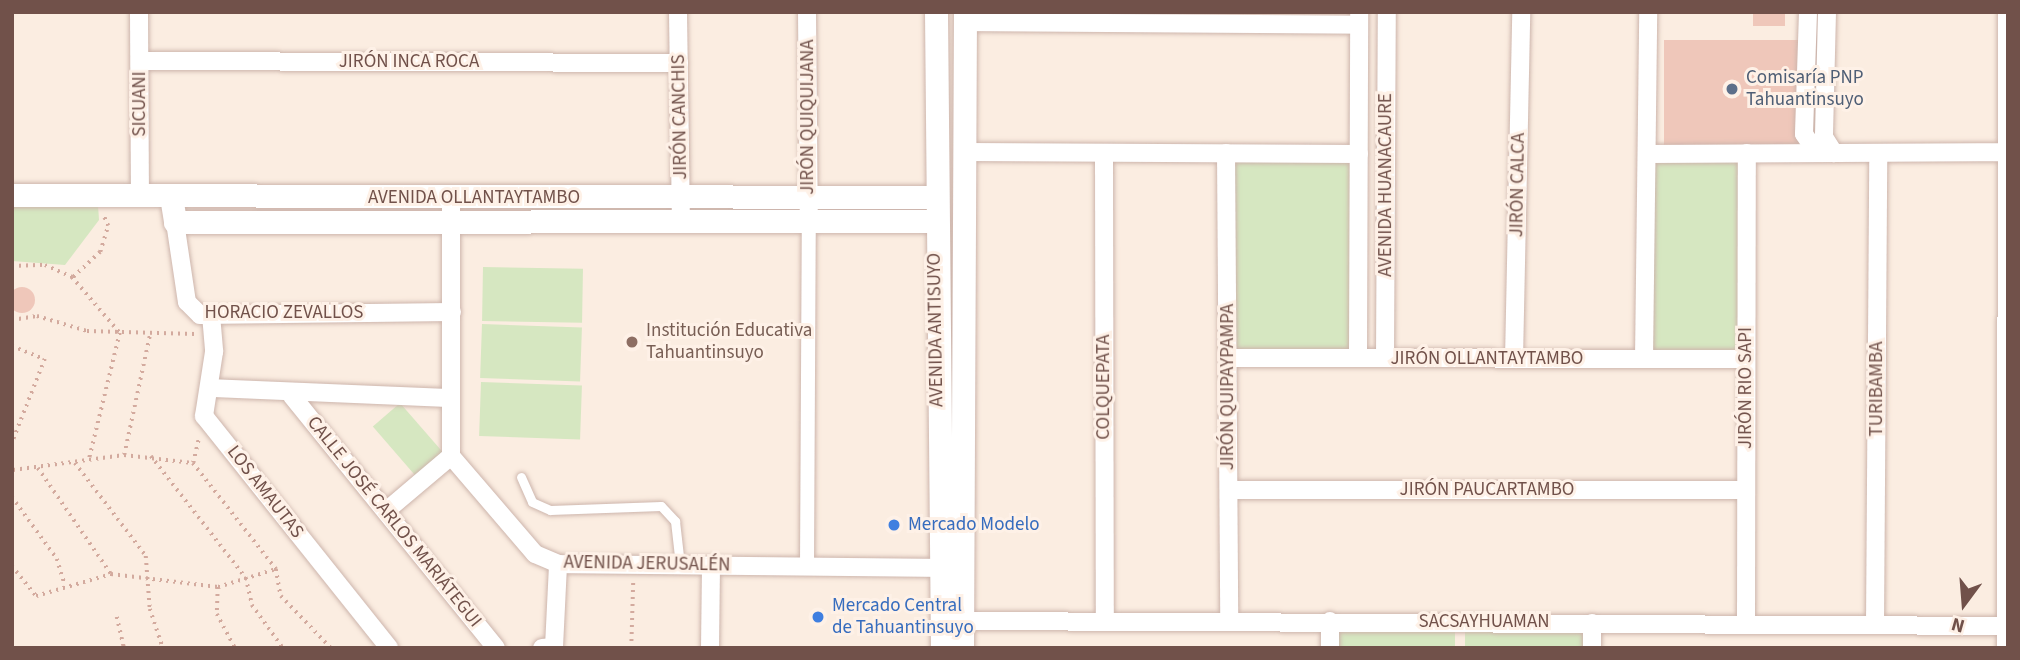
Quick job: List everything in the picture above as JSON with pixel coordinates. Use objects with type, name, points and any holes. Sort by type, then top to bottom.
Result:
[{"type":"street","name":"SICUANI","points":[[139,12],[140,196]]},
{"type":"street","name":"JIRÓN CANCHIS","points":[[678,12],[681,222]]},
{"type":"street","name":"JIRÓN QUIQUIJANA","points":[[807,12],[809,222]]},
{"type":"street","name":"AVENIDA ANTISUYO","points":[[936,12],[935,221],[942,648]]},
{"type":"street","name":"AVENIDA HUANACAURE","points":[[1385,358],[1387,12]]},
{"type":"street","name":"JIRÓN CALCA","points":[[1514,359],[1521,12]]},
{"type":"street","points":[[1644,359],[1648,12]]},
{"type":"street","points":[[1808,12],[1804,134],[1825,153]]},
{"type":"street","points":[[1825,153],[1827,12]]},
{"type":"street","points":[[2006,648],[2007,12]]},
{"type":"street","name":"AVENIDA ANTISUYO","points":[[962,648],[965,17]]},
{"type":"street","points":[[965,17],[1359,19],[1358,358]]},
{"type":"street","name":"JIRÓN INCA ROCA","points":[[140,61],[679,63]]},
{"type":"street","points":[[965,152],[1359,154]]},
{"type":"street","points":[[1648,154],[2006,152]]},
{"type":"street","name":"JIRÓN QUIPAYPAMPA","points":[[1226,153],[1229,621]]},
{"type":"street","name":"JIRÓN RIO SAPI","points":[[1745,624],[1747,153]]},
{"type":"street","name":"TURIBAMBA","points":[[1875,625],[1878,153]]},
{"type":"street","name":"COLQUEPATA","points":[[1104,154],[1105,621]]},
{"type":"street","name":"AVENIDA OLLANTAYTAMBO","points":[[12,195],[451,199],[935,197]]},
{"type":"street","name":"HORACIO ZEVALLOS","points":[[171,196],[187,302],[200,315],[452,312]]},
{"type":"street","points":[[386,512],[450,456],[451,199]]},
{"type":"street","name":"AVENIDA OLLANTAYTAMBO","points":[[175,222],[935,221]]},
{"type":"street","points":[[807,566],[809,222]]},
{"type":"street","name":"LOS AMAUTAS","points":[[211,315],[211,388],[204,416],[389,648]]},
{"type":"street","name":"JIRÓN OLLANTAYTAMBO","points":[[1228,358],[1746,359]]},
{"type":"street","points":[[211,388],[292,396],[451,397]]},
{"type":"street","name":"CALLE JOSÉ CARLOS MARIÁTEGUI","points":[[292,396],[496,648]]},
{"type":"street","name":"AVENIDA JERUSALÉN","points":[[450,456],[535,554],[558,564],[939,568]]},
{"type":"street","name":"JIRÓN PAUCARTAMBO","points":[[1229,490],[1746,491]]},
{"type":"street","points":[[542,648],[554,647],[558,564]]},
{"type":"street","points":[[710,648],[711,565]]},
{"type":"street","name":"SACSAYHUAMAN","points":[[961,621],[2007,626]]},
{"type":"street","points":[[1329,648],[1330,621]]},
{"type":"street","points":[[1592,623],[1592,648]]},
{"type":"lane","points":[[522,477],[532,502],[550,510],[662,506],[675,521],[680,565]]},
{"type":"path","points":[[72,277],[100,252],[108,226],[102,196]]},
{"type":"path","points":[[12,266],[45,265],[72,277],[120,333]]},
{"type":"path","points":[[12,320],[37,316],[67,328],[120,333],[212,334]]},
{"type":"path","points":[[89,460],[120,333]]},
{"type":"path","points":[[124,455],[150,334]]},
{"type":"path","points":[[12,346],[45,359],[12,443]]},
{"type":"path","points":[[12,476],[13,468],[38,468],[124,455],[151,456],[193,463],[276,569],[281,596],[331,648]]},
{"type":"path","points":[[151,456],[246,578],[252,605],[283,648]]},
{"type":"path","points":[[74,462],[146,556],[150,609],[163,648]]},
{"type":"path","points":[[38,468],[111,574]]},
{"type":"path","points":[[12,497],[57,559],[65,585]]},
{"type":"path","points":[[631,648],[634,564]]},
{"type":"path","points":[[12,566],[36,596],[65,585],[111,574],[148,574],[218,587],[276,569]]},
{"type":"path","points":[[218,587],[217,614],[235,648]]},
{"type":"path","points":[[117,617],[124,648]]},
{"type":"green space","points":[[1652,160],[1741,160],[1741,351],[1652,351]]},
{"type":"green space","points":[[1234,161],[1351,161],[1351,351],[1234,351]]},
{"type":"green space","points":[[12,204],[98,205],[99,220],[65,265],[12,261]]},
{"type":"green space","points":[[483,267],[583,269],[582,323],[482,321]]},
{"type":"green space","points":[[482,324],[582,327],[580,381],[480,378]]},
{"type":"green space","points":[[481,382],[582,386],[580,439],[479,436]]},
{"type":"green space","points":[[400,403],[443,452],[415,476],[373,427]]},
{"type":"green space","points":[[1335,627],[1455,627],[1455,648],[1335,648]]},
{"type":"green space","points":[[1465,629],[1584,629],[1584,648],[1465,648]]},
{"type":"building","points":[[1753,12],[1785,12],[1785,26],[1753,26]]},
{"type":"building","name":"Comisaría PNP Tahuantinsuyo","points":[[1664,40],[1800,40],[1800,145],[1664,145]]},
{"type":"building","points":[[22,287],[31,291],[35,300],[31,309],[22,313],[13,309],[9,300],[13,291]]},
{"type":"place","name":"Comisaría PNP Tahuantinsuyo","points":[[1732,89]]},
{"type":"place","name":"Institución Educativa Tahuantinsuyo","points":[[632,342]]},
{"type":"place","name":"Mercado Modelo","points":[[894,525]]},
{"type":"place","name":"Mercado Central de Tahuantinsuyo","points":[[818,617]]}]
